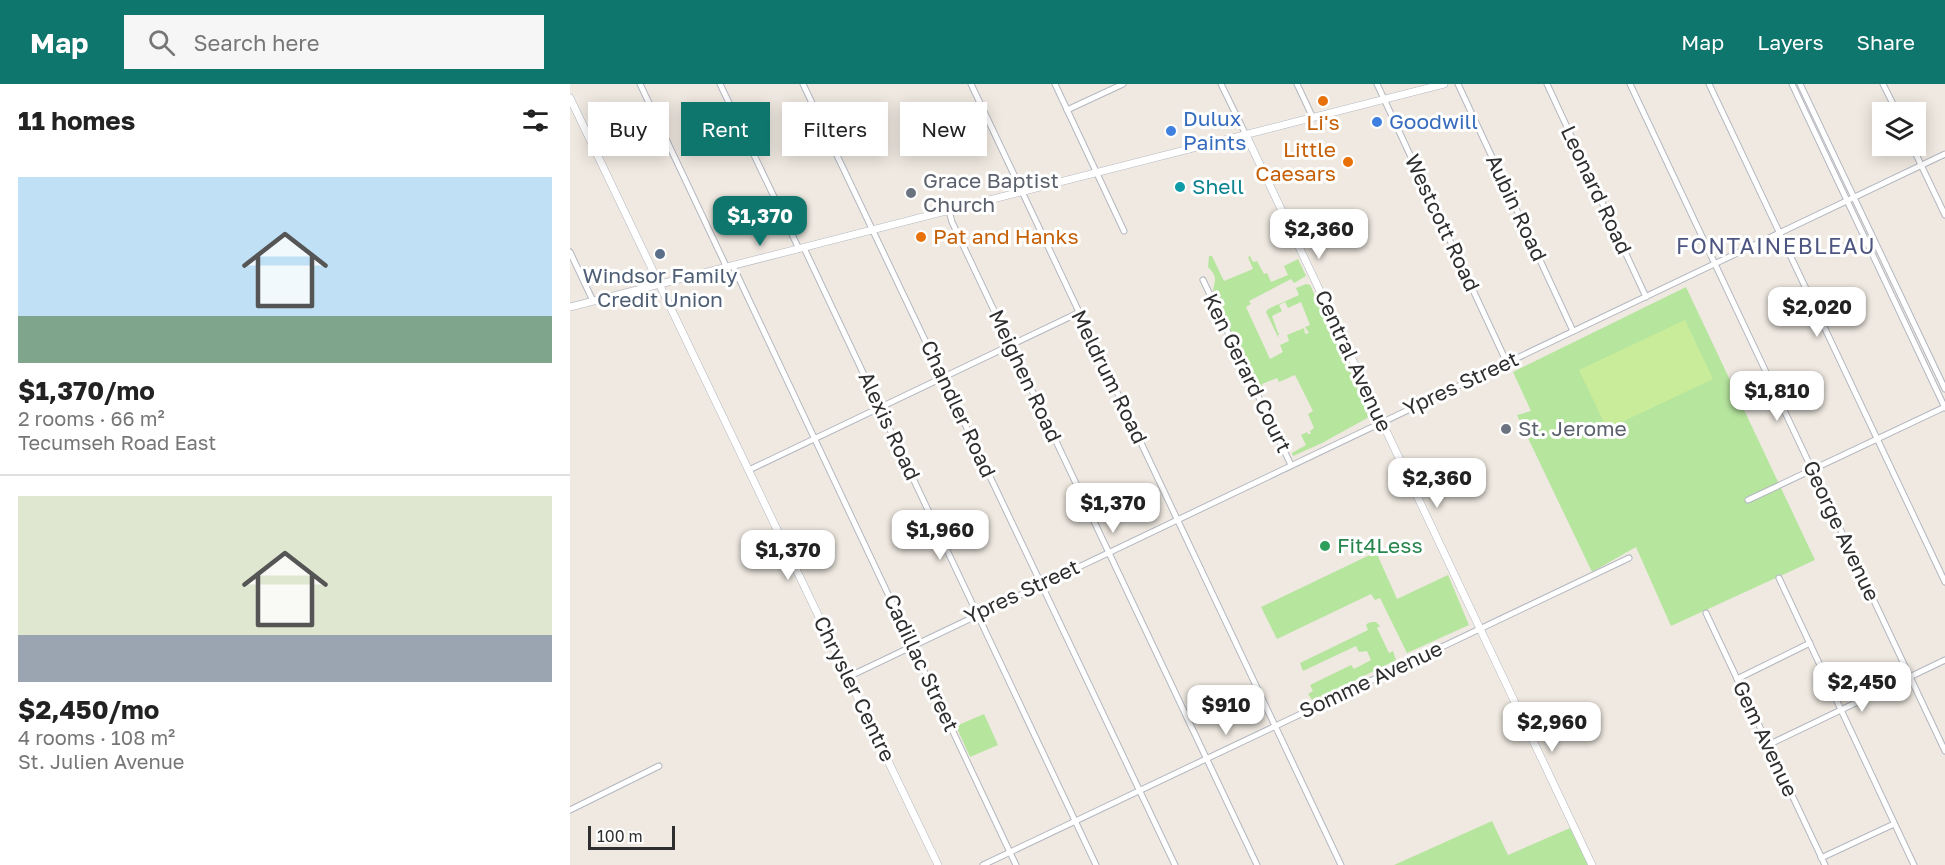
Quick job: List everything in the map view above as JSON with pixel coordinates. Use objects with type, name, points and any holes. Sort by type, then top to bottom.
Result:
[{"type":"street","name":"Cadillac Street","points":[[640,84],[814,438],[1016,865]]},
{"type":"street","name":"Alexis Road","points":[[720,84],[880,407],[1096,865]]},
{"type":"street","name":"Chandler Road","points":[[804,84],[1175,865]]},
{"type":"street","name":"Meldrum Road","points":[[971,84],[1341,865]]},
{"type":"street","points":[[1055,84],[1124,231]]},
{"type":"street","points":[[1067,110],[1123,84]]},
{"type":"street","name":"Central Avenue","points":[[1221,84],[1592,865]]},
{"type":"street","points":[[1297,84],[1313,118]]},
{"type":"street","name":"Westcott Road","points":[[1377,84],[1507,363]]},
{"type":"street","points":[[570,308],[1444,84]]},
{"type":"street","name":"Aubin Road","points":[[1458,84],[1573,331]]},
{"type":"street","name":"Leonard Road","points":[[1546,84],[1646,297]]},
{"type":"street","name":"George Avenue","points":[[1630,84],[1945,751]]},
{"type":"street","points":[[1709,84],[1945,582]]},
{"type":"street","points":[[1748,501],[1945,407],[1792,84]]},
{"type":"street","points":[[1800,84],[1945,389]]},
{"type":"street","points":[[1883,84],[1892,102]]},
{"type":"street","name":"Chrysler Centre","points":[[570,98],[938,865]]},
{"type":"street","name":"Ypres Street","points":[[848,677],[1945,154]]},
{"type":"street","points":[[1917,156],[1945,215]]},
{"type":"street","name":"Meighen Road","points":[[949,211],[952,222],[1257,865]]},
{"type":"street","points":[[570,252],[593,301]]},
{"type":"street","name":"Ken Gerard Court","points":[[1203,280],[1291,465]]},
{"type":"street","points":[[749,470],[1078,313]]},
{"type":"street","name":"Somme Avenue","points":[[982,865],[1629,558]]},
{"type":"street","points":[[1779,578],[1914,865]]},
{"type":"street","name":"Gem Avenue","points":[[1706,613],[1825,865]]},
{"type":"street","points":[[1737,679],[1810,643]]},
{"type":"street","points":[[1768,745],[1945,660]]},
{"type":"street","points":[[570,810],[660,766]]},
{"type":"street","points":[[1821,858],[1894,824]]},
{"type":"green space","points":[[1209,256],[1212,256],[1224,281],[1253,269],[1248,257],[1250,256],[1253,262],[1257,261],[1264,274],[1267,273],[1271,282],[1288,275],[1284,266],[1298,259],[1306,276],[1294,283],[1291,279],[1249,301],[1251,304],[1246,307],[1270,359],[1283,352],[1280,345],[1289,341],[1287,335],[1304,328],[1305,334],[1309,333],[1305,327],[1310,325],[1301,302],[1288,308],[1285,302],[1279,305],[1282,311],[1272,316],[1280,334],[1279,339],[1266,312],[1268,309],[1299,295],[1296,288],[1306,284],[1310,285],[1371,416],[1293,456],[1292,453],[1306,445],[1301,435],[1307,432],[1311,434],[1310,431],[1314,428],[1308,414],[1313,411],[1295,375],[1279,382],[1277,378],[1262,384],[1264,390],[1259,391],[1213,294],[1215,277],[1208,267]]},
{"type":"green space","points":[[1686,287],[1815,560],[1671,626],[1636,547],[1592,572],[1517,415],[1531,411],[1513,372]]},
{"type":"green space","points":[[1685,320],[1713,379],[1607,429],[1579,370]]},
{"type":"green space","points":[[1376,552],[1397,599],[1448,575],[1469,625],[1407,653],[1380,598],[1375,600],[1371,594],[1277,639],[1261,607]]},
{"type":"green space","points":[[1372,622],[1380,626],[1377,628],[1389,653],[1393,651],[1396,660],[1313,701],[1308,694],[1313,691],[1310,685],[1351,665],[1354,669],[1371,660],[1367,651],[1359,652],[1356,646],[1303,671],[1300,663],[1368,630],[1366,625]]},
{"type":"green space","points":[[984,714],[998,745],[970,757],[956,726]]},
{"type":"green space","points":[[1492,821],[1508,855],[1570,828],[1588,865],[1394,865]]},
{"type":"place","name":"Li's","points":[[1323,101]]},
{"type":"place","name":"Goodwill","points":[[1377,122]]},
{"type":"place","name":"Dulux Paints","points":[[1171,131]]},
{"type":"place","name":"Little Caesars","points":[[1348,162]]},
{"type":"place","name":"Shell","points":[[1180,187]]},
{"type":"place","name":"Grace Baptist Church","points":[[911,193]]},
{"type":"place","name":"Pat and Hanks","points":[[921,237]]},
{"type":"place","name":"Windsor Family Credit Union","points":[[660,254]]},
{"type":"place","name":"St. Jerome","points":[[1506,429]]},
{"type":"place","name":"Fit4Less","points":[[1325,546]]},
{"type":"district","name":"FONTAINEBLEAU","points":[[1776,246]]}]
